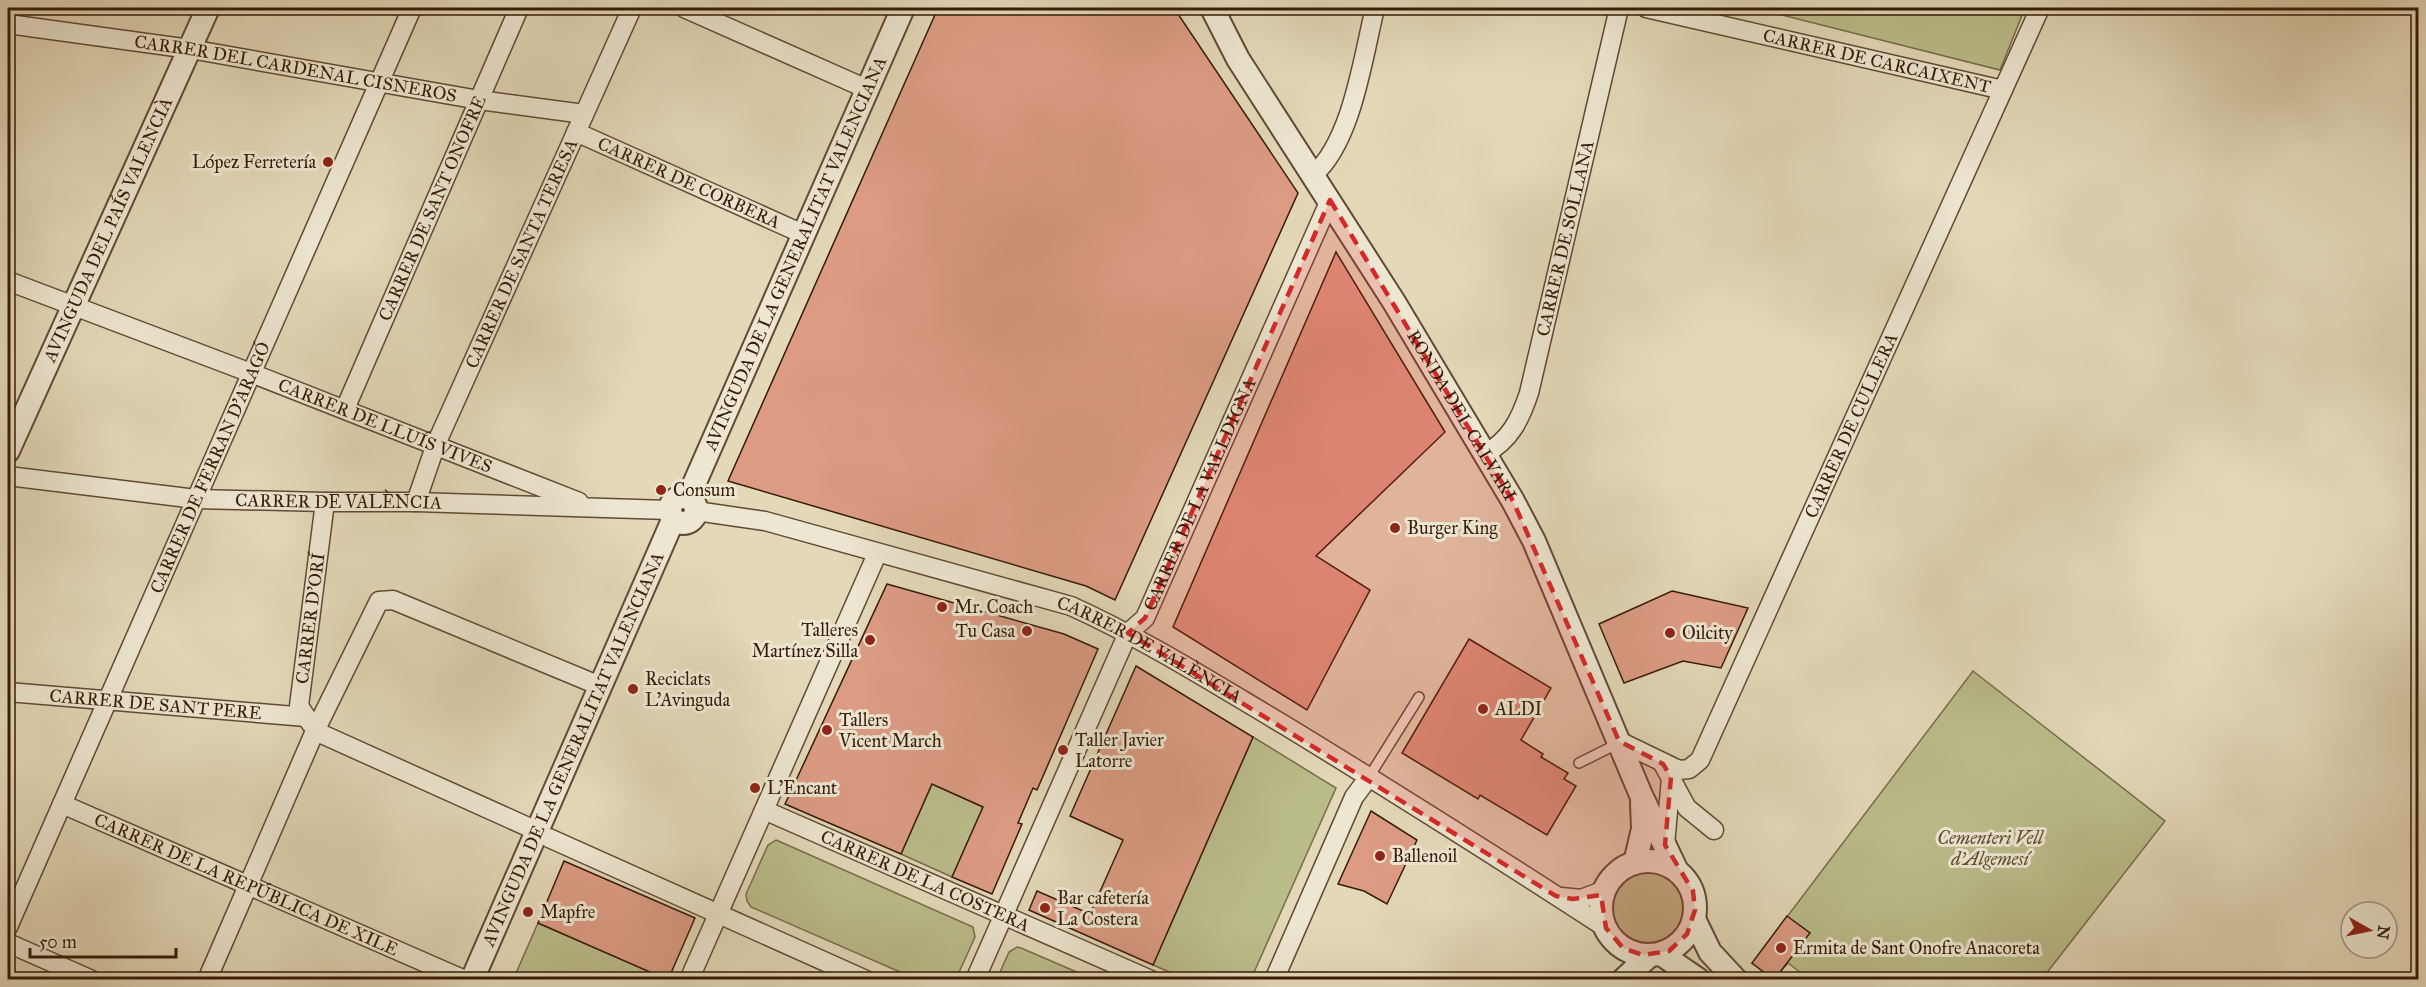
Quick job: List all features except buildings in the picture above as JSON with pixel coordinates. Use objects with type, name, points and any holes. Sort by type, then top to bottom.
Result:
[{"type":"street","name":"AVINGUDA DEL PAÍS VALENCIÀ","points":[[8,451],[208,8]]},
{"type":"street","name":"CARRER DE FERRAN D'ARAGÓ","points":[[8,927],[412,8]]},
{"type":"street","name":"CARRER DE SANT ONOFRE","points":[[345,409],[519,8]]},
{"type":"street","name":"CARRER DE SANTA TERESA","points":[[416,502],[436,444],[632,8]]},
{"type":"street","points":[[684,8],[867,89]]},
{"type":"street","name":"AVINGUDA DE LA GENERALITAT VALENCIANA","points":[[472,980],[543,834],[903,8]]},
{"type":"street","name":"RONDA DEL CALVARI","points":[[1197,8],[1218,40],[1238,59]]},
{"type":"street","name":"RONDA DEL CALVARI","points":[[1212,8],[1238,59],[1400,312],[1513,501],[1534,541],[1641,795],[1676,869]]},
{"type":"street","points":[[1313,175],[1325,165],[1343,134],[1375,8]]},
{"type":"street","name":"CARRER DE SOLLANA","points":[[1485,454],[1497,447],[1510,434],[1519,421],[1529,393],[1619,8]]},
{"type":"street","name":"CARRER DE CARCAIXENT","points":[[1646,8],[2003,90]]},
{"type":"street","name":"CARRER DE CULLERA","points":[[1619,742],[1667,770],[1684,770],[1700,760],[2040,8]]},
{"type":"street","name":"CARRER DEL CARDENAL CISNEROS","points":[[8,24],[190,48],[479,100],[584,114]]},
{"type":"street","name":"CARRER DE CORBERA","points":[[576,132],[803,234]]},
{"type":"street","name":"CARRER DE LA VALLDIGNA","points":[[975,980],[1128,633],[1145,618],[1329,200]]},
{"type":"street","name":"CARRER DE LLUÍS VIVES","points":[[8,281],[251,372],[592,507]]},
{"type":"street","name":"CARRER DE VALÈNCIA","points":[[8,476],[196,499],[592,507],[683,512],[765,521],[877,554],[1071,606],[1128,633],[1369,777],[1556,896],[1612,936]]},
{"type":"street","name":"CARRER D'ORÍ","points":[[310,724],[299,706],[325,502]]},
{"type":"street","name":"AVINGUDA DE LA GENERALITAT VALENCIANA","points":[[487,980],[600,686],[683,512]]},
{"type":"street","points":[[689,980],[877,554]]},
{"type":"street","points":[[207,980],[247,886],[310,724],[379,602],[393,600],[600,686]]},
{"type":"street","name":"CARRER DE SANT PERE","points":[[8,692],[310,724],[543,834],[866,980]]},
{"type":"street","points":[[1667,770],[1687,808],[1714,830]]},
{"type":"street","points":[[1665,845],[1667,770]]},
{"type":"street","points":[[1274,980],[1354,797],[1369,777]]},
{"type":"street","points":[[1635,862],[1643,829],[1641,795]]},
{"type":"street","name":"CARRER DE LA REPÚBLICA DE XILE","points":[[62,804],[465,980]]},
{"type":"street","points":[[1667,821],[1674,810],[1687,808]]},
{"type":"street","name":"CARRER DE LA COSTERA","points":[[764,810],[1151,980]]},
{"type":"street","points":[[1635,862],[1656,862],[1676,869],[1693,891],[1694,919],[1682,941],[1655,954],[1621,980],[1620,964],[1601,905],[1605,890],[1614,876],[1635,862]]},
{"type":"street","name":"CARRER DE VALÈNCIA","points":[[1556,896],[1581,899],[1605,890]]},
{"type":"street","points":[[1694,919],[1710,952],[1736,980]]},
{"type":"street","points":[[1612,936],[1636,953],[1655,954],[1699,980]]},
{"type":"street","points":[[8,943],[92,980]]},
{"type":"lane","points":[[1369,777],[1419,697]]},
{"type":"lane","points":[[1579,763],[1619,742]]},
{"type":"highlighted area","points":[[1330,200],[1513,501],[1619,741],[1663,764],[1671,777],[1665,845],[1693,891],[1695,910],[1687,934],[1669,951],[1643,955],[1623,948],[1606,928],[1601,895],[1573,899],[1556,896],[1128,633],[1145,618]]},
{"type":"green space","points":[[1754,8],[2025,8],[2000,70]]},
{"type":"green space","name":"Cementeri Vell d'Algemesí","points":[[1973,671],[2165,821],[2042,979],[1809,979],[1788,963],[1774,979],[1752,963]]},
{"type":"green space","points":[[1253,737],[1336,788],[1251,979],[1186,979],[1153,965]]},
{"type":"green space","points":[[932,784],[983,807],[952,877],[901,854]]},
{"type":"green space","points":[[776,840],[973,927],[975,937],[956,979],[916,979],[751,907],[746,894],[768,845]]},
{"type":"green space","points":[[1648,871],[1662,874],[1674,881],[1681,893],[1684,907],[1681,921],[1674,933],[1662,940],[1648,943],[1634,940],[1622,933],[1615,921],[1612,907],[1615,893],[1622,881],[1634,874]]},
{"type":"green space","points":[[538,923],[668,979],[513,980]]},
{"type":"green space","points":[[1017,947],[1093,979],[997,979],[1009,952]]},
{"type":"place","name":"López Ferretería","points":[[328,162]]},
{"type":"place","name":"Consum","points":[[661,490]]},
{"type":"place","name":"Burger King","points":[[1395,528]]},
{"type":"place","name":"Mr. Coach","points":[[942,607]]},
{"type":"place","name":"Tu Casa","points":[[1027,631]]},
{"type":"place","name":"Oilcity","points":[[1670,633]]},
{"type":"place","name":"Talleres Martínez Silla","points":[[870,640]]},
{"type":"place","name":"Reciclats L'Avinguda","points":[[633,689]]},
{"type":"place","name":"ALDI","points":[[1483,709]]},
{"type":"place","name":"Tallers Vicent March","points":[[827,730]]},
{"type":"place","name":"Taller Javier Latorre","points":[[1063,750]]},
{"type":"place","name":"L'Encant","points":[[755,788]]},
{"type":"place","name":"Ballenoil","points":[[1380,856]]},
{"type":"place","name":"Bar cafetería La Costera","points":[[1045,908]]},
{"type":"place","name":"Mapfre","points":[[528,912]]},
{"type":"place","name":"Ermita de Sant Onofre Anacoreta","points":[[1781,948]]}]
